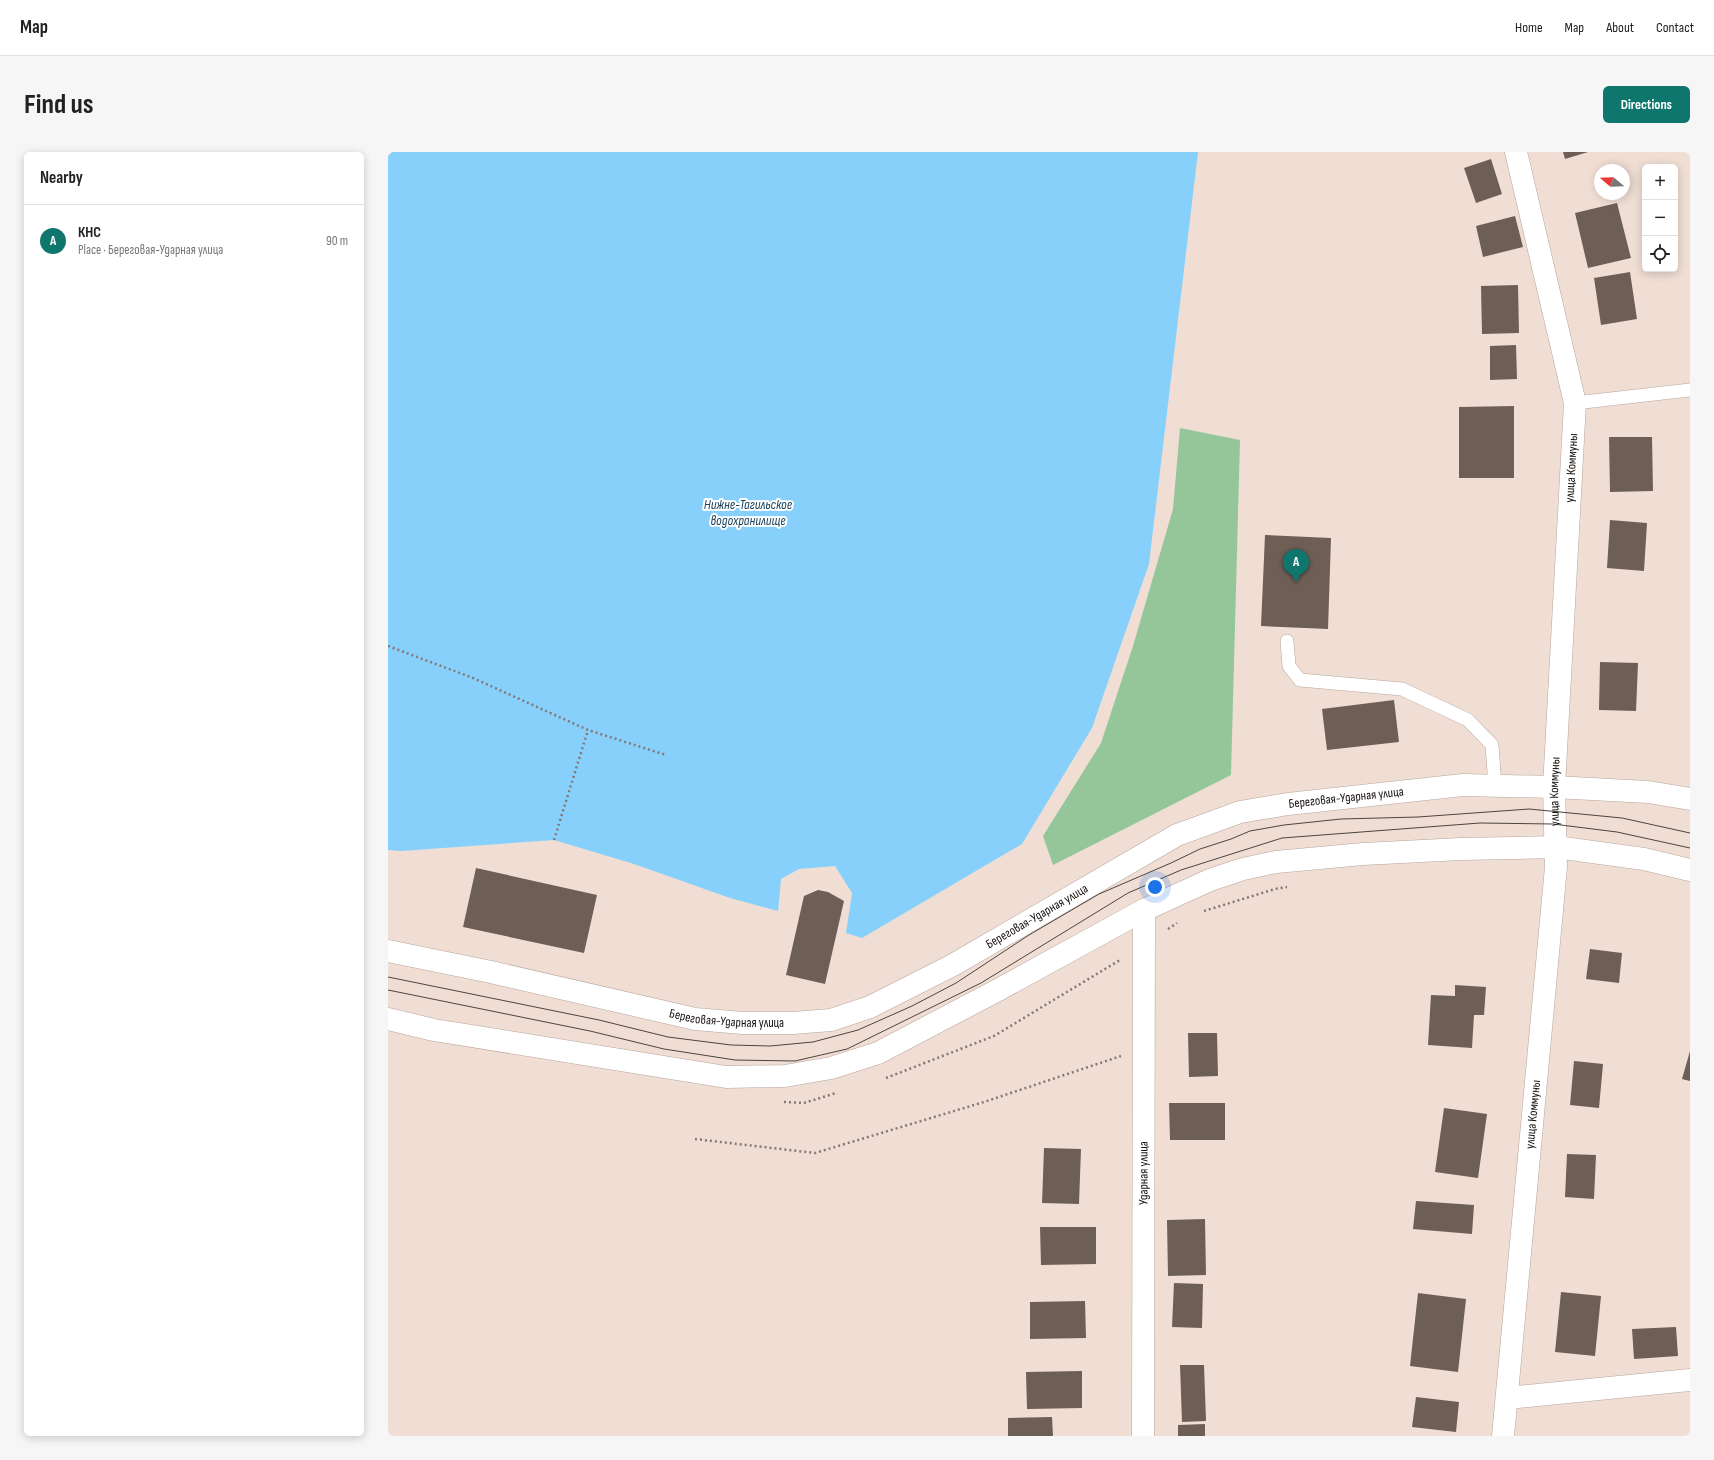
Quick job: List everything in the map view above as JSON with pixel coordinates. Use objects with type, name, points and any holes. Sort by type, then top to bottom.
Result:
[{"type":"main road","name":"улица Коммуны","points":[[1503,1436],[1555,875],[1556,847],[1554,787],[1575,403],[1516,152]]},
{"type":"main road","name":"Береговая-Ударная улица","points":[[388,951],[491,972],[695,1019],[743,1023],[793,1024],[831,1020],[870,1007],[953,965],[1177,835],[1240,812],[1288,804],[1463,785],[1554,787],[1648,792],[1690,799]]},
{"type":"main road","points":[[388,1019],[434,1030],[719,1076],[785,1076],[831,1068],[878,1053],[998,990],[1144,910],[1210,880],[1243,869],[1276,862],[1355,855],[1454,849],[1556,847],[1644,859],[1690,870]]},
{"type":"main road","name":"Ударная улица","points":[[1143,1436],[1144,910]]},
{"type":"main road","points":[[1507,1398],[1690,1380]]},
{"type":"lane","points":[[1575,403],[1690,390]]},
{"type":"lane","points":[[1287,641],[1289,666],[1300,680],[1402,689],[1468,720],[1492,745],[1495,786]]},
{"type":"path","points":[[388,646],[473,678],[588,730],[666,755]]},
{"type":"path","points":[[554,840],[588,730]]},
{"type":"path","points":[[695,1139],[815,1153],[984,1102],[1144,1048]]},
{"type":"green space","points":[[1180,428],[1240,440],[1231,775],[1053,865],[1043,836],[1101,743],[1133,646],[1173,509]]},
{"type":"water","name":"Нижне-Тагильское водохранилище","points":[[388,152],[1198,152],[1149,564],[1092,728],[1022,844],[862,938],[846,933],[852,893],[835,866],[799,869],[781,879],[778,911],[730,898],[634,864],[554,840],[401,851],[388,850]]},
{"type":"building","points":[[1563,152],[1588,152],[1565,159]]},
{"type":"building","points":[[1491,159],[1502,194],[1476,203],[1464,168]]},
{"type":"building","points":[[1617,203],[1631,258],[1588,268],[1575,213]]},
{"type":"building","points":[[1515,216],[1523,247],[1483,257],[1476,226]]},
{"type":"building","points":[[1630,272],[1637,319],[1601,325],[1594,278]]},
{"type":"building","points":[[1518,285],[1519,333],[1482,334],[1481,286]]},
{"type":"building","points":[[1516,345],[1517,379],[1490,380],[1490,346]]},
{"type":"building","points":[[1514,406],[1514,478],[1459,478],[1459,407]]},
{"type":"building","points":[[1609,437],[1652,437],[1653,491],[1610,492]]},
{"type":"building","points":[[1610,520],[1647,523],[1644,571],[1607,568]]},
{"type":"building","points":[[1265,535],[1331,538],[1328,629],[1261,626]]},
{"type":"building","points":[[1600,662],[1638,663],[1636,711],[1599,710]]},
{"type":"building","points":[[1394,700],[1399,742],[1327,750],[1322,709]]},
{"type":"building","points":[[476,868],[597,895],[584,953],[463,927]]},
{"type":"building","points":[[818,890],[828,892],[844,901],[825,984],[786,975],[804,896]]},
{"type":"building","points":[[1590,949],[1622,953],[1619,983],[1586,979]]},
{"type":"building","points":[[1455,985],[1486,987],[1484,1015],[1474,1015],[1472,1048],[1428,1045],[1431,995],[1455,996]]},
{"type":"building","points":[[1188,1033],[1217,1033],[1218,1076],[1189,1077]]},
{"type":"building","points":[[1690,1051],[1690,1081],[1682,1079]]},
{"type":"building","points":[[1574,1061],[1603,1064],[1599,1108],[1570,1105]]},
{"type":"building","points":[[1169,1103],[1225,1103],[1225,1140],[1170,1140]]},
{"type":"building","points":[[1444,1108],[1487,1114],[1478,1178],[1435,1172]]},
{"type":"building","points":[[1044,1148],[1081,1149],[1079,1204],[1042,1203]]},
{"type":"building","points":[[1567,1154],[1596,1155],[1594,1199],[1565,1197]]},
{"type":"building","points":[[1416,1201],[1474,1205],[1472,1234],[1413,1229]]},
{"type":"building","points":[[1205,1219],[1206,1275],[1168,1276],[1167,1220]]},
{"type":"building","points":[[1040,1227],[1096,1227],[1096,1264],[1041,1265]]},
{"type":"building","points":[[1174,1283],[1203,1284],[1202,1328],[1172,1327]]},
{"type":"building","points":[[1561,1292],[1601,1296],[1595,1356],[1555,1352]]},
{"type":"building","points":[[1418,1293],[1466,1299],[1458,1372],[1410,1366]]},
{"type":"building","points":[[1085,1301],[1086,1338],[1030,1339],[1030,1302]]},
{"type":"building","points":[[1676,1327],[1678,1356],[1634,1359],[1632,1329]]},
{"type":"building","points":[[1180,1365],[1204,1365],[1206,1421],[1182,1422]]},
{"type":"building","points":[[1082,1371],[1082,1408],[1027,1409],[1026,1372]]},
{"type":"building","points":[[1416,1397],[1459,1402],[1456,1432],[1412,1427]]},
{"type":"building","points":[[1052,1417],[1053,1436],[1008,1436],[1008,1418]]},
{"type":"building","points":[[1205,1424],[1205,1436],[1178,1436],[1178,1425]]},
{"type":"tram line","points":[[388,977],[599,1020],[668,1037],[731,1045],[770,1046],[813,1042],[858,1030],[912,1006],[956,983],[1029,935],[1099,894],[1200,849],[1250,831],[1284,825],[1341,819],[1418,817],[1529,809],[1622,818],[1690,833]]},
{"type":"tram line","points":[[388,990],[590,1031],[664,1049],[735,1060],[795,1061],[847,1049],[981,983],[1128,893],[1181,870],[1282,838],[1480,823],[1553,824],[1617,832],[1690,848]]},
{"type":"place","name":"КНС","points":[[1296,582]]}]
